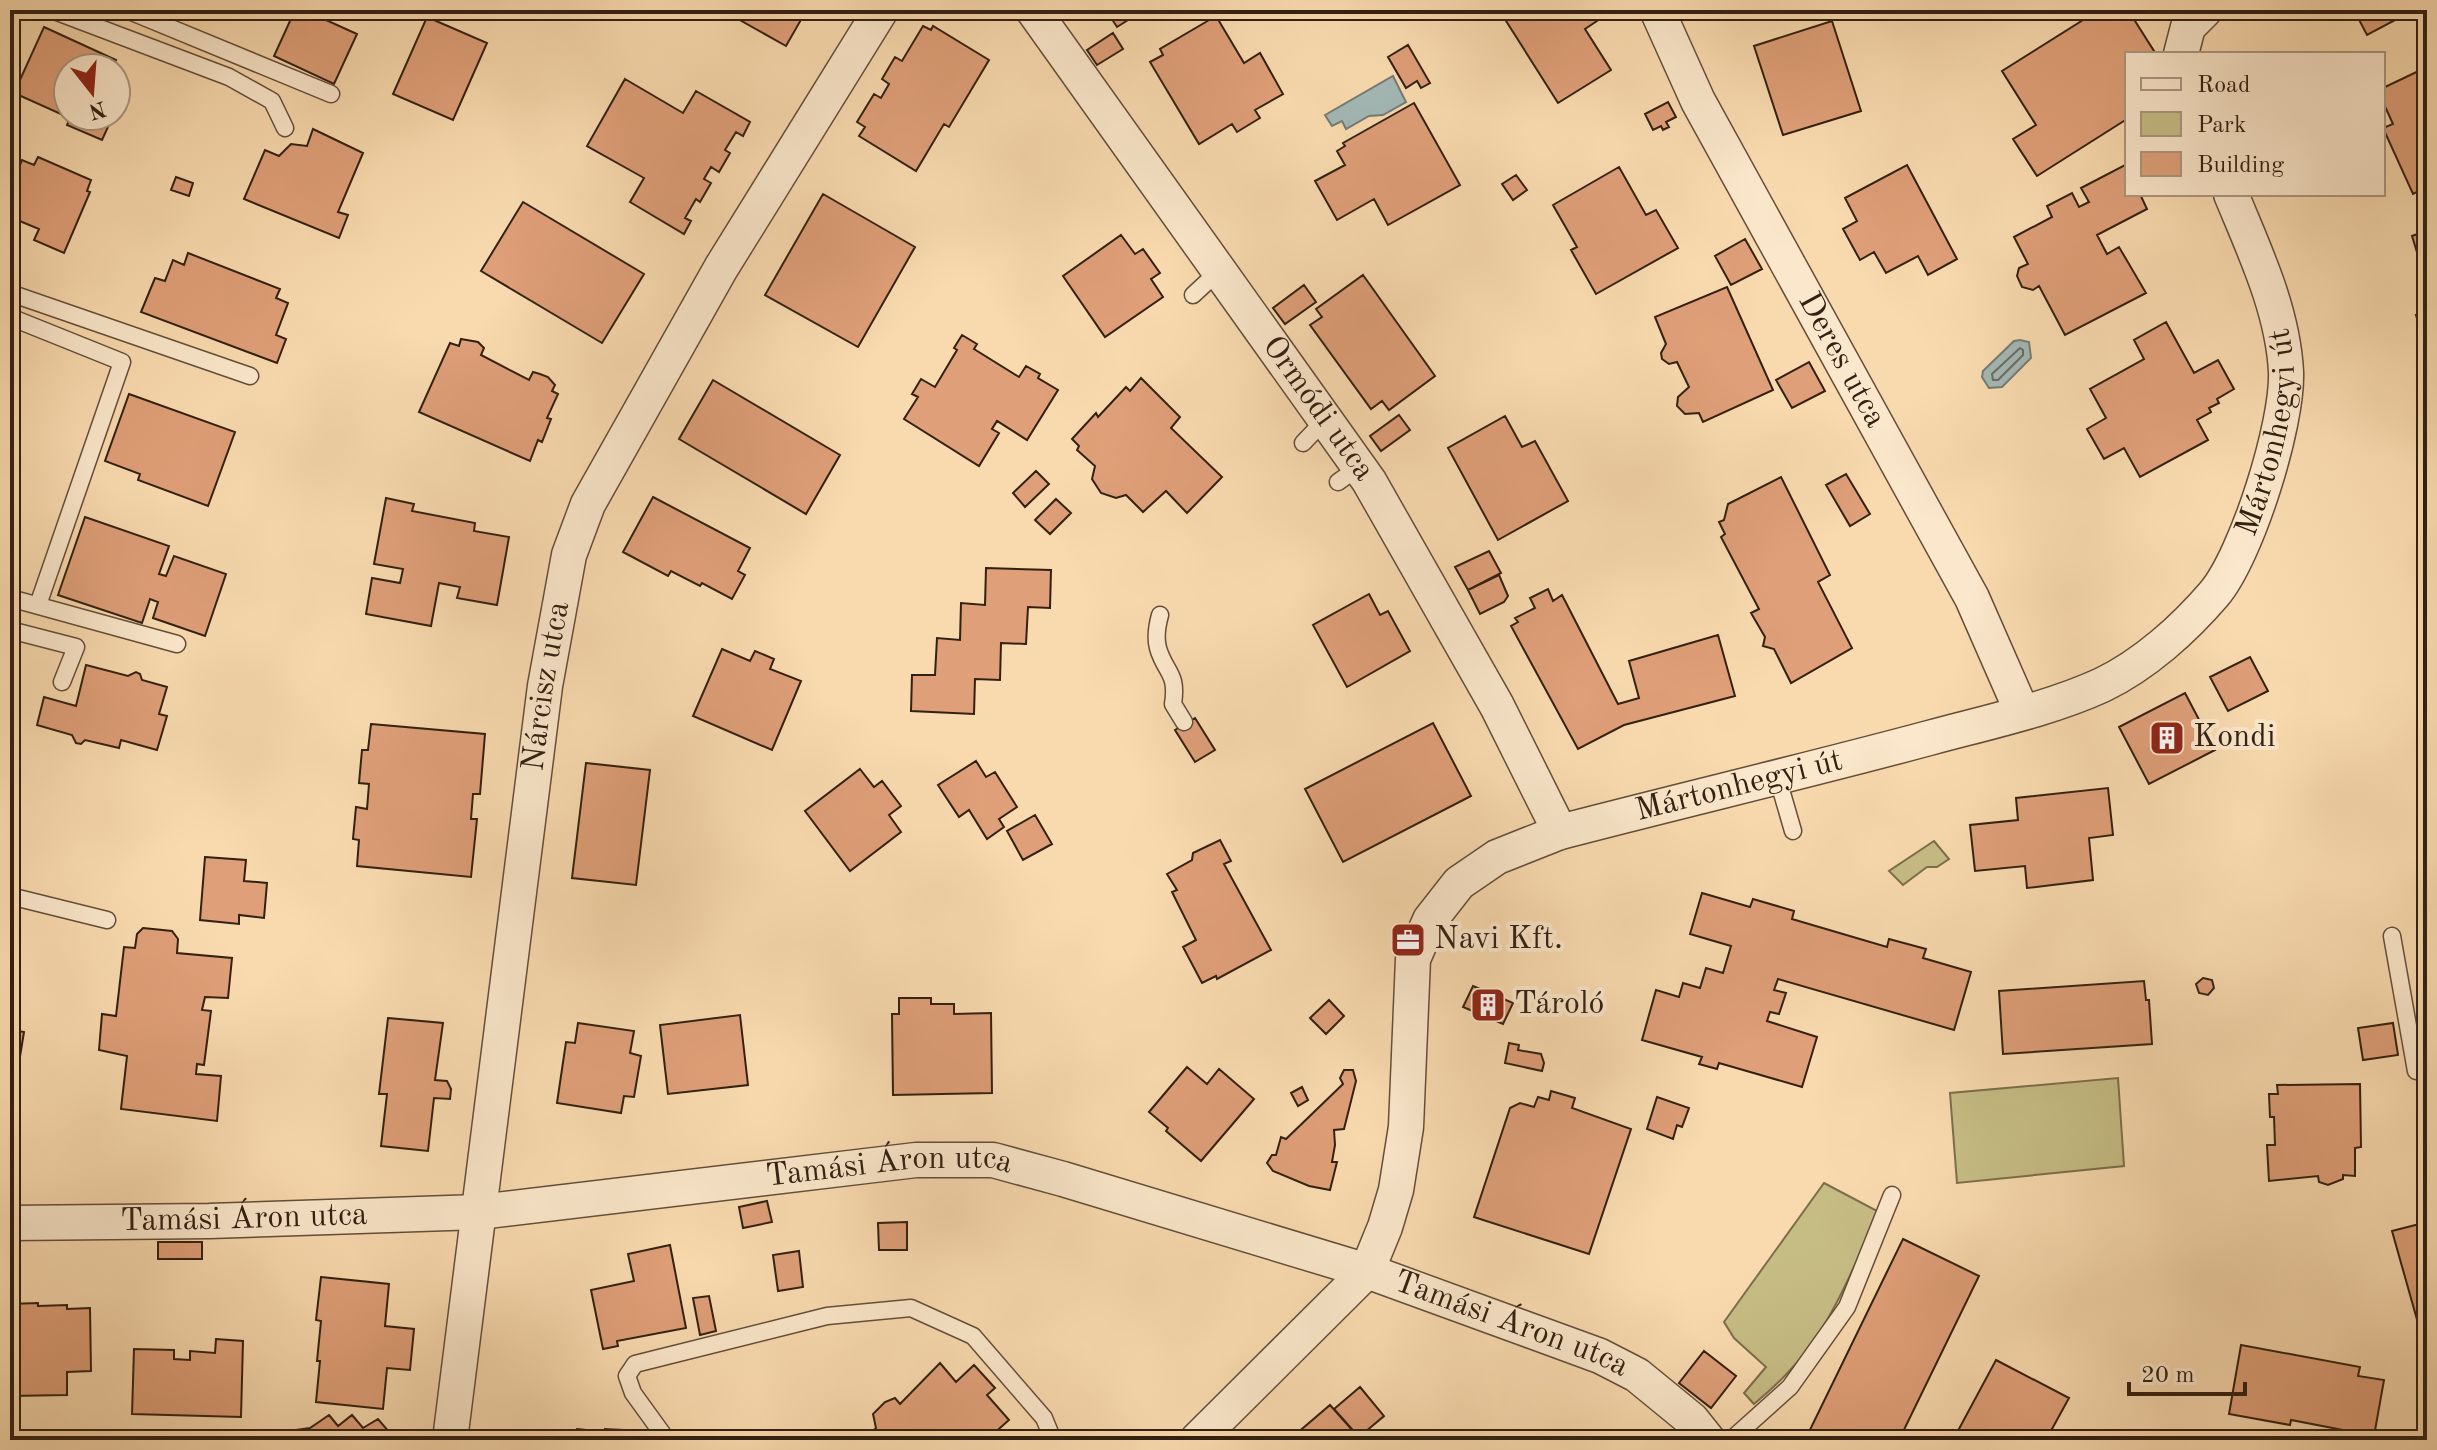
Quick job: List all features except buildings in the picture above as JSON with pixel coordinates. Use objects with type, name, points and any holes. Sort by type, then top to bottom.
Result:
[{"type":"street","name":"Nárcisz utca","points":[[450,1440],[545,686],[569,555],[588,504],[721,268],[881,10]]},
{"type":"street","name":"Ormódi utca","points":[[1033,10],[1220,270],[1314,432],[1402,535],[1497,706],[1560,832]]},
{"type":"street","name":"Deres utca","points":[[1657,10],[1698,101],[1972,598],[2022,712]]},
{"type":"street","points":[[2182,52],[2188,27],[2205,10]]},
{"type":"street","name":"Mártonhegyi út","points":[[1197,1440],[1367,1271],[1396,1190],[1406,1127],[1413,959],[1430,920],[1459,883],[1497,857],[1560,832],[2022,712],[2103,684],[2156,650],[2215,593],[2229,572],[2258,503],[2282,423],[2286,373],[2280,331],[2263,271],[2232,196]]},
{"type":"street","name":"Tamási Áron utca","points":[[10,1223],[209,1221],[479,1212],[916,1160],[993,1160],[1367,1271],[1600,1356],[1637,1375],[1692,1420],[1708,1440]]},
{"type":"lane","points":[[52,10],[229,77],[272,101],[285,128]]},
{"type":"lane","points":[[127,10],[331,94]]},
{"type":"lane","points":[[1193,295],[1220,270]]},
{"type":"lane","points":[[10,293],[250,376]]},
{"type":"lane","points":[[10,317],[122,362],[38,605]]},
{"type":"lane","points":[[10,598],[177,644]]},
{"type":"lane","points":[[1160,615],[1156,630],[1158,649],[1172,673],[1175,690],[1173,704],[1184,722]]},
{"type":"lane","points":[[10,630],[76,647],[62,682]]},
{"type":"lane","points":[[1777,776],[1793,831]]},
{"type":"lane","points":[[10,896],[107,920]]},
{"type":"lane","points":[[2392,936],[2416,1071],[2427,1068]]},
{"type":"lane","points":[[1731,1440],[1790,1387],[1847,1307],[1892,1195]]},
{"type":"lane","points":[[667,1440],[633,1393],[627,1376],[635,1364],[827,1316],[911,1308],[973,1336],[1044,1418],[1053,1440]]},
{"type":"green space","points":[[1934,841],[1949,859],[1937,867],[1927,867],[1903,885],[1889,871]]},
{"type":"green space","points":[[2118,1078],[2124,1166],[1957,1183],[1950,1093]]},
{"type":"green space","points":[[1824,1183],[1879,1212],[1823,1327],[1801,1358],[1754,1404],[1744,1393],[1766,1367],[1734,1338],[1724,1322]]},
{"type":"water","points":[[1393,76],[1406,102],[1383,115],[1369,116],[1346,129],[1342,121],[1332,126],[1325,115]]},
{"type":"water","points":[[2014,341],[2029,342],[2031,358],[2002,387],[1989,388],[1982,377],[1983,371]]},
{"type":"place","name":"Kondi","points":[[2167,738]]},
{"type":"place","name":"Navi Kft.","points":[[1408,940]]},
{"type":"place","name":"Tároló","points":[[1488,1005]]}]
